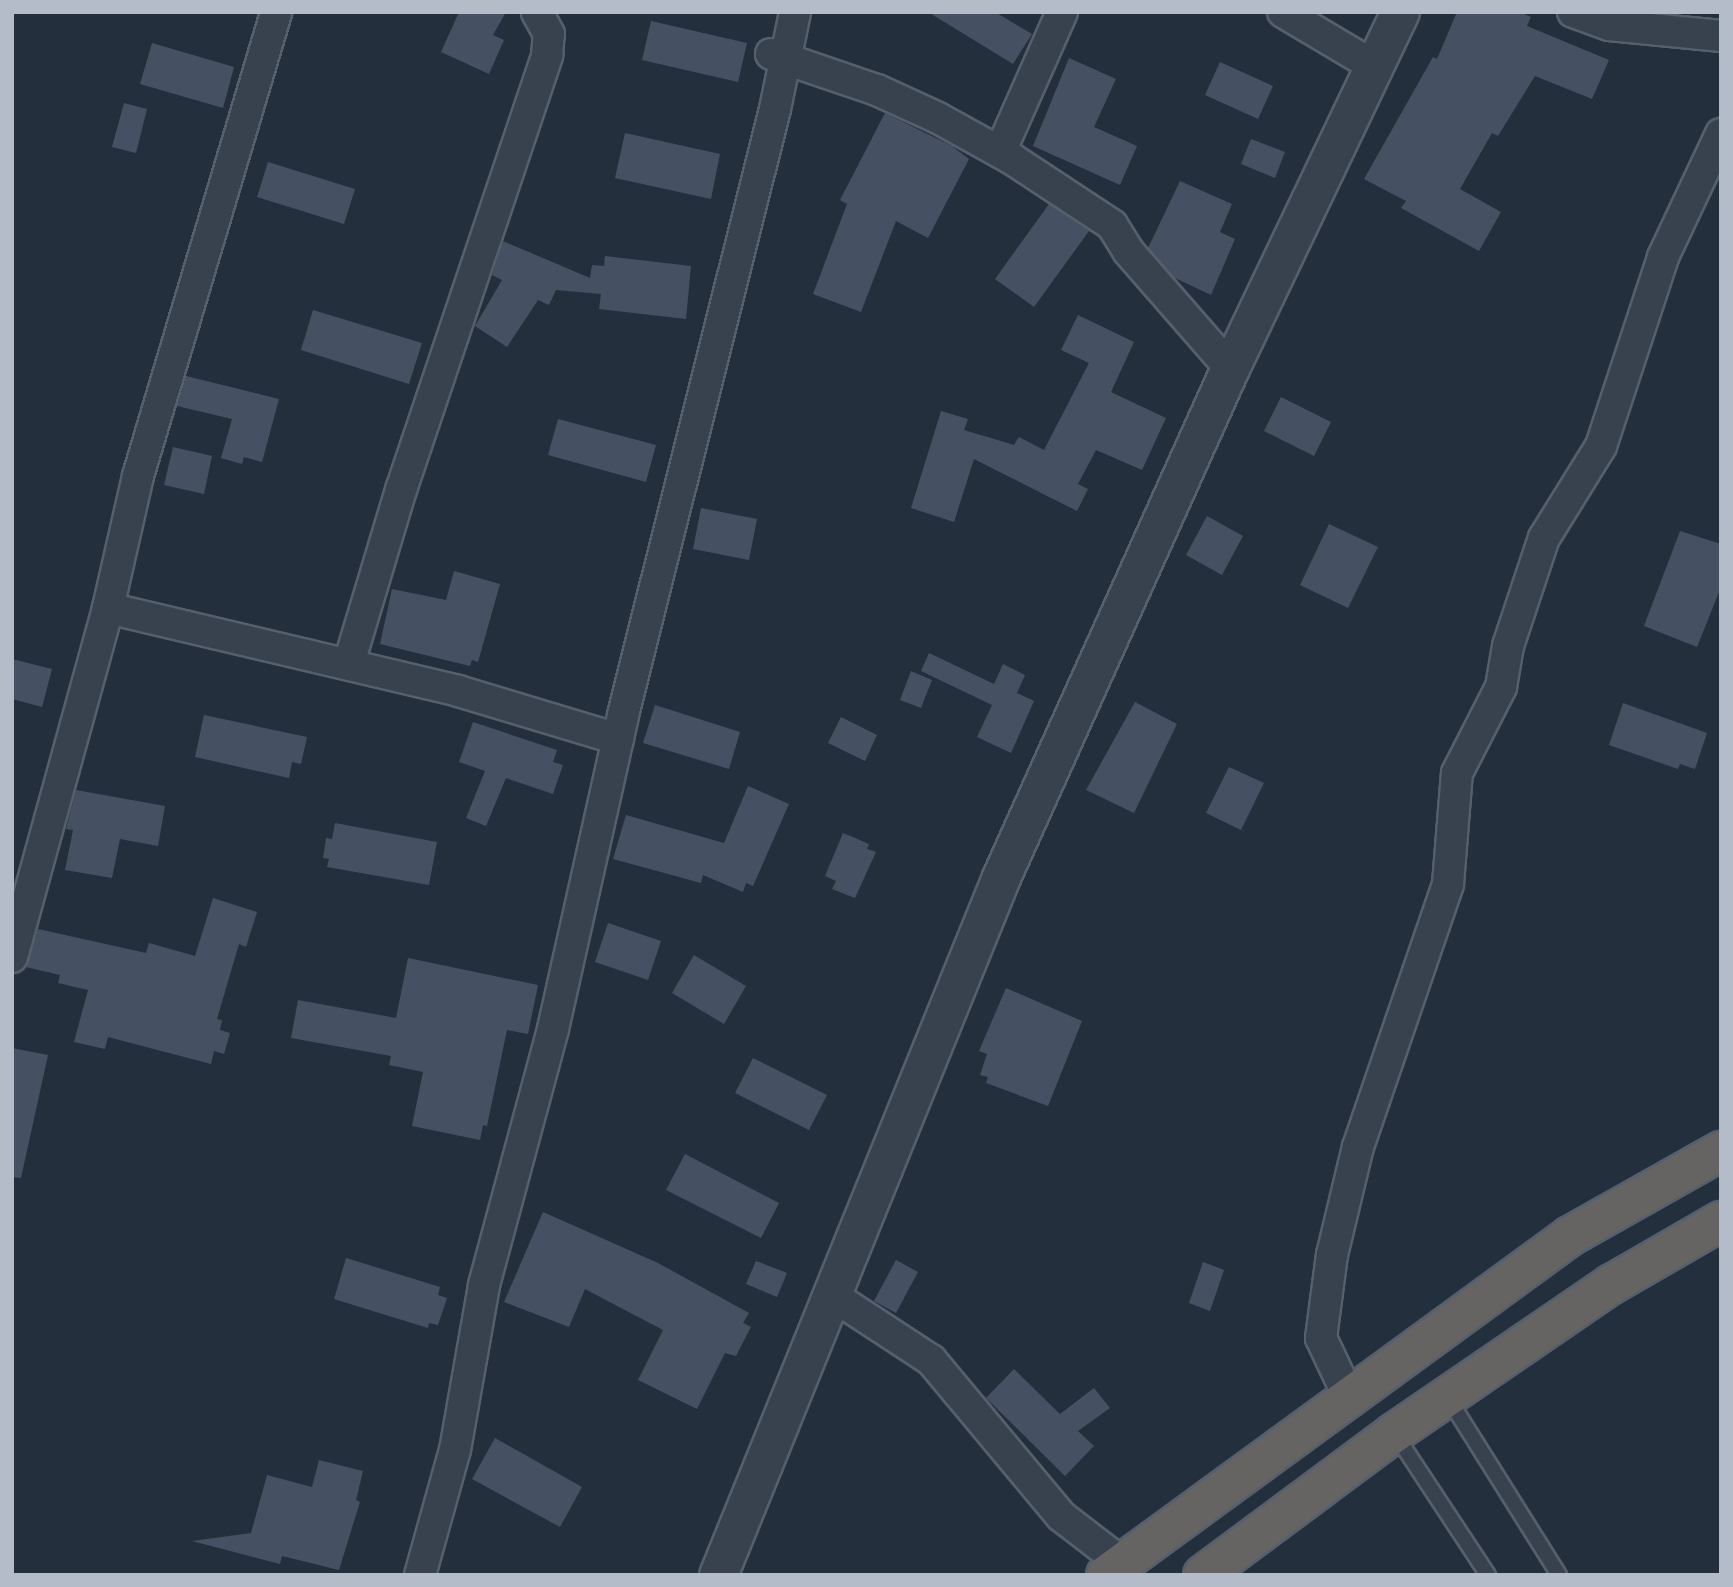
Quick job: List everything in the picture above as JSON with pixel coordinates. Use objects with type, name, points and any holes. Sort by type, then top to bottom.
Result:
[{"type":"highway","points":[[1131,1565],[1348,1395],[1570,1236],[1721,1151]]},
{"type":"highway","points":[[1203,1575],[1394,1433],[1612,1284],[1721,1222]]},
{"type":"street","points":[[12,957],[108,608],[138,476],[276,12]]},
{"type":"street","points":[[349,663],[401,490],[547,55],[549,34],[537,12]]},
{"type":"street","points":[[420,1575],[455,1450],[484,1285],[552,1029],[618,739],[775,109],[795,12]]},
{"type":"street","points":[[1000,152],[1062,12]]},
{"type":"street","points":[[1283,12],[1374,66]]},
{"type":"street","points":[[718,1575],[830,1294],[1002,877],[1230,368],[1400,12]]},
{"type":"street","points":[[1573,12],[1609,25],[1721,36]]},
{"type":"street","points":[[771,54],[877,90],[1000,152],[1112,225],[1128,251],[1230,368]]},
{"type":"street","points":[[1348,1395],[1321,1338],[1332,1255],[1358,1147],[1448,884],[1457,773],[1501,687],[1508,646],[1544,538],[1601,446],[1663,257],[1721,134]]},
{"type":"street","points":[[108,608],[349,663],[618,739]]},
{"type":"street","points":[[830,1294],[931,1360],[1061,1516],[1131,1565]]},
{"type":"lane","points":[[1447,1397],[1559,1575]]},
{"type":"lane","points":[[1394,1433],[1488,1575]]},
{"type":"building","points":[[459,12],[506,12],[493,35],[504,40],[489,74],[441,52]]},
{"type":"building","points":[[928,12],[995,12],[1032,34],[1013,64]]},
{"type":"building","points":[[1457,12],[1520,12],[1531,17],[1527,26],[1609,60],[1592,99],[1535,76],[1498,136],[1492,133],[1460,189],[1501,212],[1479,251],[1401,208],[1406,201],[1364,179],[1433,57],[1437,59]]},
{"type":"building","points":[[651,21],[747,43],[738,82],[642,60]]},
{"type":"building","points":[[152,43],[234,67],[223,108],[140,84]]},
{"type":"building","points":[[1069,58],[1116,79],[1094,127],[1137,146],[1120,185],[1033,146]]},
{"type":"building","points":[[1220,62],[1273,86],[1258,119],[1205,95]]},
{"type":"building","points":[[124,103],[147,109],[136,153],[112,147]]},
{"type":"building","points":[[885,113],[952,146],[969,159],[928,238],[896,221],[861,312],[813,294],[847,204],[840,200]]},
{"type":"building","points":[[625,133],[720,154],[711,199],[615,178]]},
{"type":"building","points":[[1251,139],[1285,152],[1275,178],[1241,164]]},
{"type":"building","points":[[268,162],[355,189],[344,224],[257,197]]},
{"type":"building","points":[[1180,181],[1232,204],[1220,232],[1235,239],[1211,295],[1175,278],[1148,248]]},
{"type":"building","points":[[1049,204],[1089,231],[1034,307],[995,279]]},
{"type":"building","points":[[503,241],[590,278],[592,265],[604,266],[605,256],[691,266],[686,319],[599,309],[601,294],[556,290],[549,305],[538,300],[507,347],[475,326],[502,280],[492,275]]},
{"type":"building","points":[[313,310],[422,343],[409,384],[301,350]]},
{"type":"building","points":[[1078,315],[1134,342],[1111,392],[1166,418],[1142,470],[1096,450],[1078,484],[1088,489],[1077,511],[974,459],[954,522],[911,508],[941,411],[968,419],[964,430],[1014,445],[1019,437],[1044,450],[1089,363],[1061,350]]},
{"type":"building","points":[[186,376],[279,399],[262,462],[244,457],[242,464],[221,458],[232,419],[177,406]]},
{"type":"building","points":[[1281,397],[1331,422],[1314,456],[1264,431]]},
{"type":"building","points":[[558,419],[656,445],[646,482],[548,455]]},
{"type":"building","points":[[173,447],[212,456],[204,494],[164,485]]},
{"type":"building","points":[[701,508],[757,519],[749,560],[693,549]]},
{"type":"building","points":[[1207,516],[1243,536],[1222,575],[1186,555]]},
{"type":"building","points":[[1329,524],[1378,547],[1348,608],[1300,585]]},
{"type":"building","points":[[1680,531],[1721,544],[1721,587],[1697,647],[1644,626]]},
{"type":"building","points":[[454,571],[500,584],[478,662],[472,660],[470,666],[380,644],[392,589],[446,600]]},
{"type":"building","points":[[929,653],[994,684],[1003,664],[1025,675],[1017,693],[1034,701],[1011,753],[977,737],[992,705],[921,671]]},
{"type":"building","points":[[12,659],[52,669],[42,707],[12,699]]},
{"type":"building","points":[[911,671],[932,680],[921,708],[900,700]]},
{"type":"building","points":[[1135,702],[1177,724],[1134,813],[1086,790]]},
{"type":"building","points":[[1623,703],[1707,733],[1695,769],[1680,764],[1678,769],[1609,745]]},
{"type":"building","points":[[655,705],[740,732],[729,769],[643,743]]},
{"type":"building","points":[[204,715],[307,737],[301,764],[292,762],[289,778],[195,757]]},
{"type":"building","points":[[841,717],[877,735],[865,761],[828,743]]},
{"type":"building","points":[[473,722],[557,750],[553,762],[563,765],[553,794],[506,778],[486,826],[466,818],[485,771],[459,762]]},
{"type":"building","points":[[1229,767],[1264,783],[1241,830],[1206,813]]},
{"type":"building","points":[[748,786],[789,804],[753,886],[746,883],[743,892],[703,875],[701,883],[613,859],[626,815],[724,843]]},
{"type":"building","points":[[76,790],[165,806],[158,846],[120,839],[112,878],[65,870],[73,830],[66,829]]},
{"type":"building","points":[[335,823],[437,842],[429,885],[327,867],[329,859],[323,858],[326,838],[332,839]]},
{"type":"building","points":[[843,833],[869,844],[867,849],[876,852],[855,898],[832,889],[836,881],[825,876]]},
{"type":"building","points":[[213,898],[257,912],[246,947],[239,944],[217,1019],[222,1020],[220,1030],[230,1033],[224,1054],[214,1051],[211,1064],[108,1037],[105,1049],[74,1042],[88,990],[58,983],[60,975],[26,967],[38,929],[146,953],[149,943],[195,956]]},
{"type":"building","points":[[608,923],[661,941],[648,980],[595,962]]},
{"type":"building","points":[[694,955],[746,986],[724,1024],[672,993]]},
{"type":"building","points":[[408,958],[538,985],[528,1034],[507,1030],[487,1126],[483,1125],[480,1140],[412,1126],[423,1072],[389,1065],[391,1056],[291,1038],[298,1000],[396,1018]]},
{"type":"building","points":[[1006,988],[1082,1021],[1048,1106],[986,1083],[988,1077],[980,1075],[987,1054],[979,1051]]},
{"type":"building","points":[[12,1048],[48,1055],[21,1178],[12,1177]]},
{"type":"building","points":[[753,1058],[827,1095],[809,1130],[735,1093]]},
{"type":"building","points":[[685,1154],[779,1203],[761,1238],[666,1190]]},
{"type":"building","points":[[543,1212],[658,1263],[749,1313],[743,1323],[751,1327],[736,1356],[725,1353],[697,1409],[638,1380],[663,1330],[585,1289],[569,1327],[504,1302]]},
{"type":"building","points":[[346,1258],[440,1287],[438,1295],[447,1298],[438,1325],[429,1323],[428,1328],[334,1299]]},
{"type":"building","points":[[896,1260],[918,1272],[896,1313],[874,1301]]},
{"type":"building","points":[[756,1261],[787,1273],[777,1297],[746,1284]]},
{"type":"building","points":[[1203,1262],[1224,1270],[1210,1311],[1189,1303]]},
{"type":"building","points":[[1014,1369],[1060,1414],[1094,1388],[1110,1408],[1078,1431],[1094,1446],[1065,1476],[986,1398]]},
{"type":"building","points":[[495,1438],[582,1487],[560,1527],[472,1479]]},
{"type":"building","points":[[319,1460],[363,1471],[356,1500],[360,1502],[339,1570],[282,1556],[280,1564],[192,1541],[251,1533],[267,1475],[312,1487]]}]
